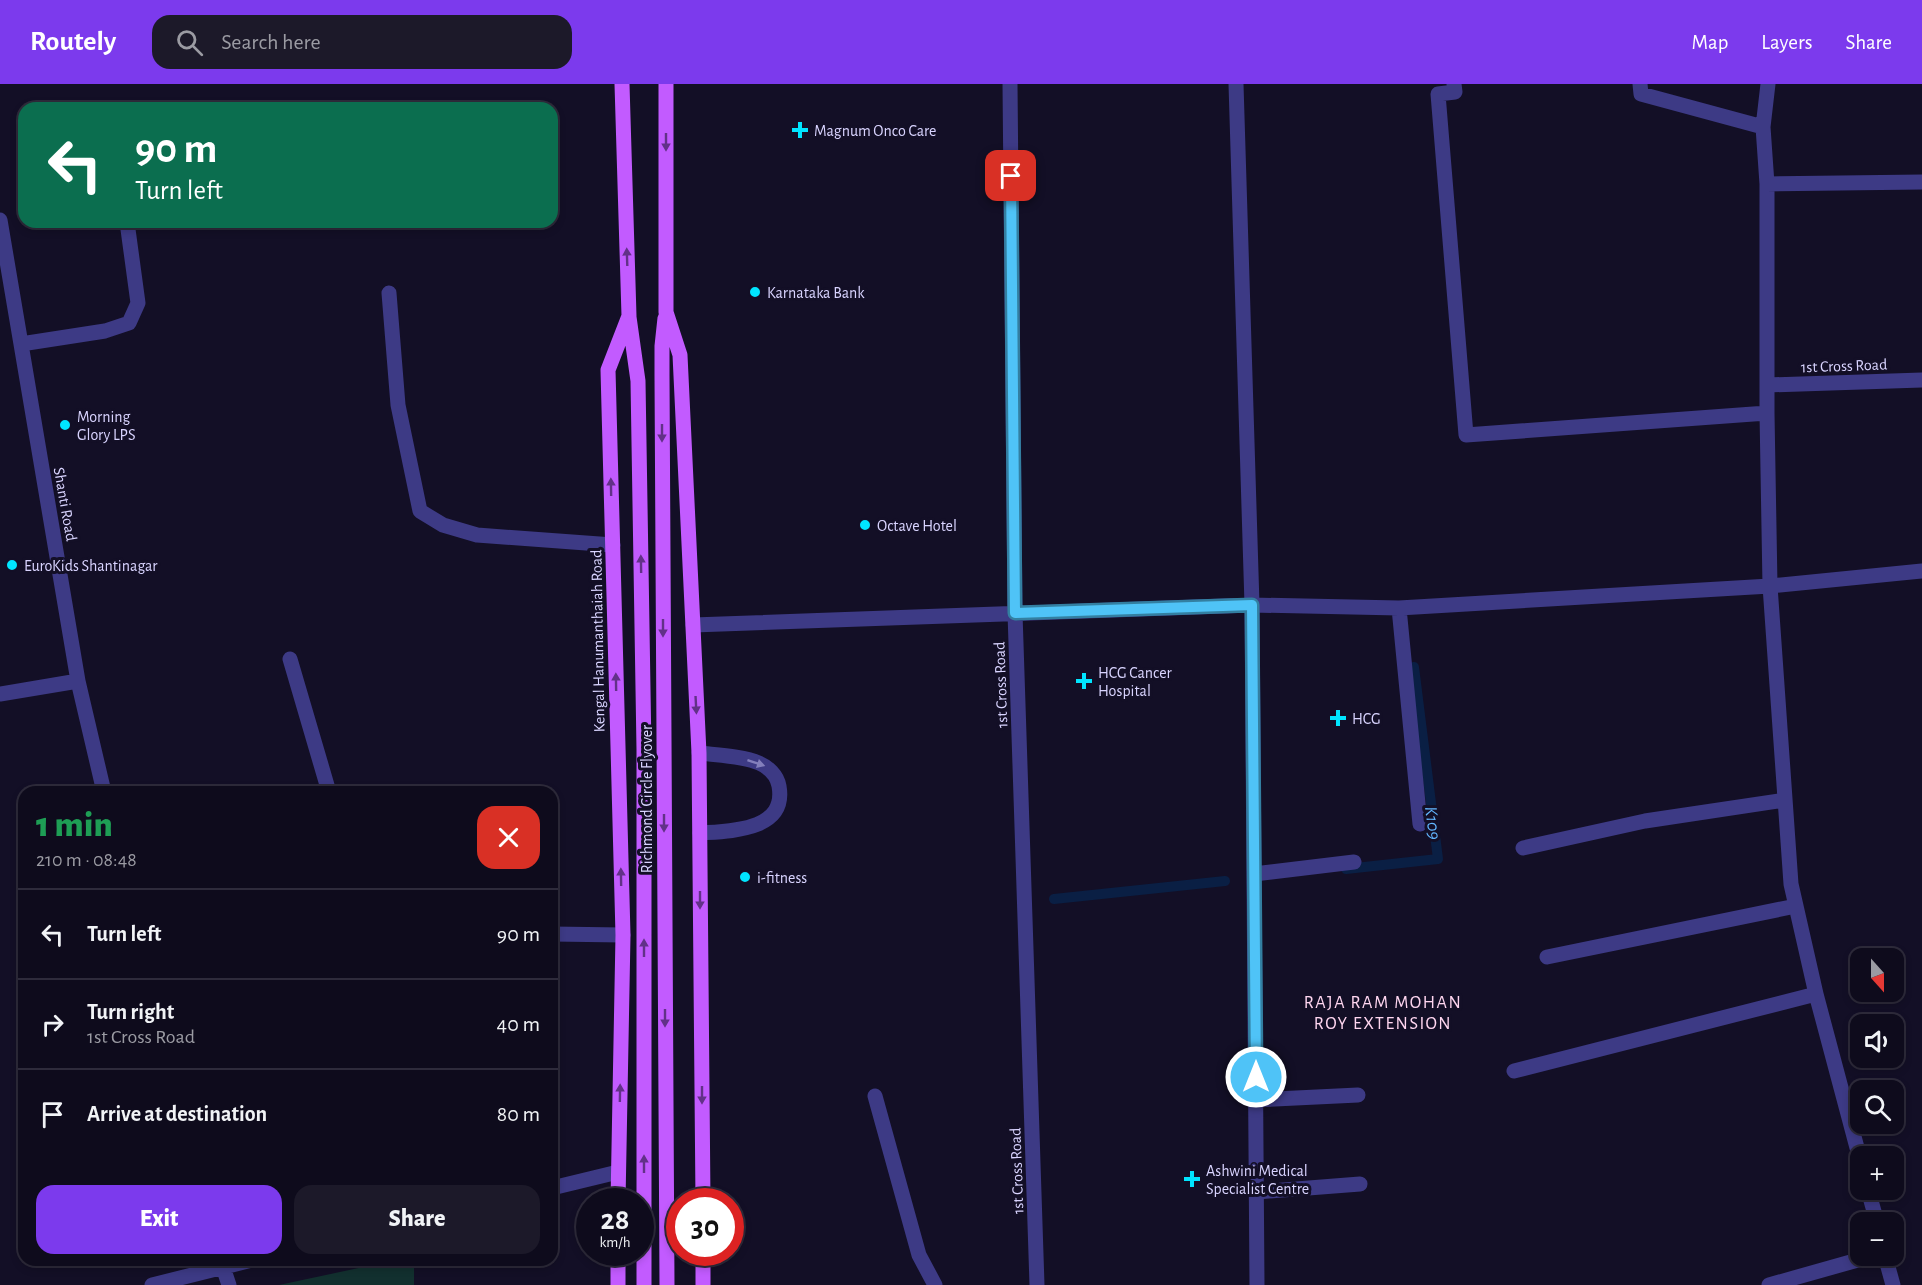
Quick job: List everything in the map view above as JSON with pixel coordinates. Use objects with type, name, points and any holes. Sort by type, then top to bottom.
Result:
[{"type":"main road","name":"Kengal Hanumanthaiah Road","points":[[618,1188],[623,935],[608,370],[629,316],[622,84]]},
{"type":"main road","points":[[666,84],[666,312],[680,355],[699,753],[703,1188]]},
{"type":"main road","name":"Richmond Circle Flyover","points":[[666,312],[662,346],[662,375],[667,1285]]},
{"type":"main road","name":"Richmond Circle Flyover","points":[[629,316],[638,381],[644,750],[644,1285]]},
{"type":"main road","points":[[618,1266],[618,1285]]},
{"type":"main road","points":[[703,1266],[704,1285]]},
{"type":"street","name":"1st Cross Road","points":[[1010,84],[1015,613],[1037,1285]]},
{"type":"street","points":[[1236,84],[1252,605],[1257,1285]]},
{"type":"street","points":[[1454,84],[1455,92],[1438,94],[1466,435],[1767,413]]},
{"type":"street","points":[[1640,84],[1641,94],[1763,127]]},
{"type":"street","points":[[1768,84],[1763,127],[1767,184],[1770,586],[1791,884],[1816,994],[1857,1146]]},
{"type":"street","points":[[1767,184],[1922,182]]},
{"type":"street","name":"Shanti Road","points":[[0,220],[78,681],[103,786]]},
{"type":"street","points":[[21,344],[105,332],[129,323],[138,303],[128,228]]},
{"type":"street","points":[[389,293],[398,405],[420,511],[443,525],[477,535],[613,545]]},
{"type":"street","name":"1st Cross Road","points":[[1767,385],[1922,380]]},
{"type":"street","points":[[693,626],[1252,605],[1399,608],[1770,586],[1922,571]]},
{"type":"street","points":[[1399,608],[1420,824]]},
{"type":"street","points":[[290,659],[327,786]]},
{"type":"street","points":[[0,693],[78,681]]},
{"type":"street","points":[[699,753],[756,761],[769,768],[778,781],[781,796],[776,810],[768,820],[738,830],[700,833]]},
{"type":"street","points":[[1523,848],[1645,821],[1785,800]]},
{"type":"street","points":[[1254,874],[1354,862]]},
{"type":"street","points":[[1547,957],[1796,906]]},
{"type":"street","points":[[558,934],[623,935]]},
{"type":"street","points":[[1514,1071],[1816,994]]},
{"type":"street","points":[[1256,1100],[1358,1095]]},
{"type":"street","points":[[875,1096],[919,1255],[935,1285]]},
{"type":"street","points":[[558,1187],[618,1172]]},
{"type":"street","points":[[1257,1192],[1360,1184]]},
{"type":"street","points":[[1769,1285],[1850,1262]]},
{"type":"street","points":[[152,1285],[226,1266]]},
{"type":"street","points":[[1888,1266],[1893,1285]]},
{"type":"street","points":[[223,1267],[229,1285]]},
{"type":"green space","points":[[368,1266],[414,1266],[414,1285],[279,1285]]},
{"type":"waterway","name":"K109","points":[[1346,869],[1438,859],[1414,667]]},
{"type":"waterway","name":"K109","points":[[1054,899],[1225,881]]},
{"type":"place","name":"Magnum Onco Care","points":[[800,130]]},
{"type":"place","name":"Karnataka Bank","points":[[755,292]]},
{"type":"place","name":"Morning Glory LPS","points":[[65,425]]},
{"type":"place","name":"Octave Hotel","points":[[865,525]]},
{"type":"place","name":"EuroKids Shantinagar","points":[[12,565]]},
{"type":"place","name":"HCG Cancer Hospital","points":[[1084,681]]},
{"type":"place","name":"HCG","points":[[1338,718]]},
{"type":"place","name":"i-fitness","points":[[745,877]]},
{"type":"place","name":"Ashwini Medical Specialist Centre","points":[[1192,1179]]},
{"type":"district","name":"RAJA RAM MOHAN ROY EXTENSION","points":[[1383,1012]]},
{"type":"route","points":[[1011,176],[1015,613],[1252,605],[1256,1077]]}]
